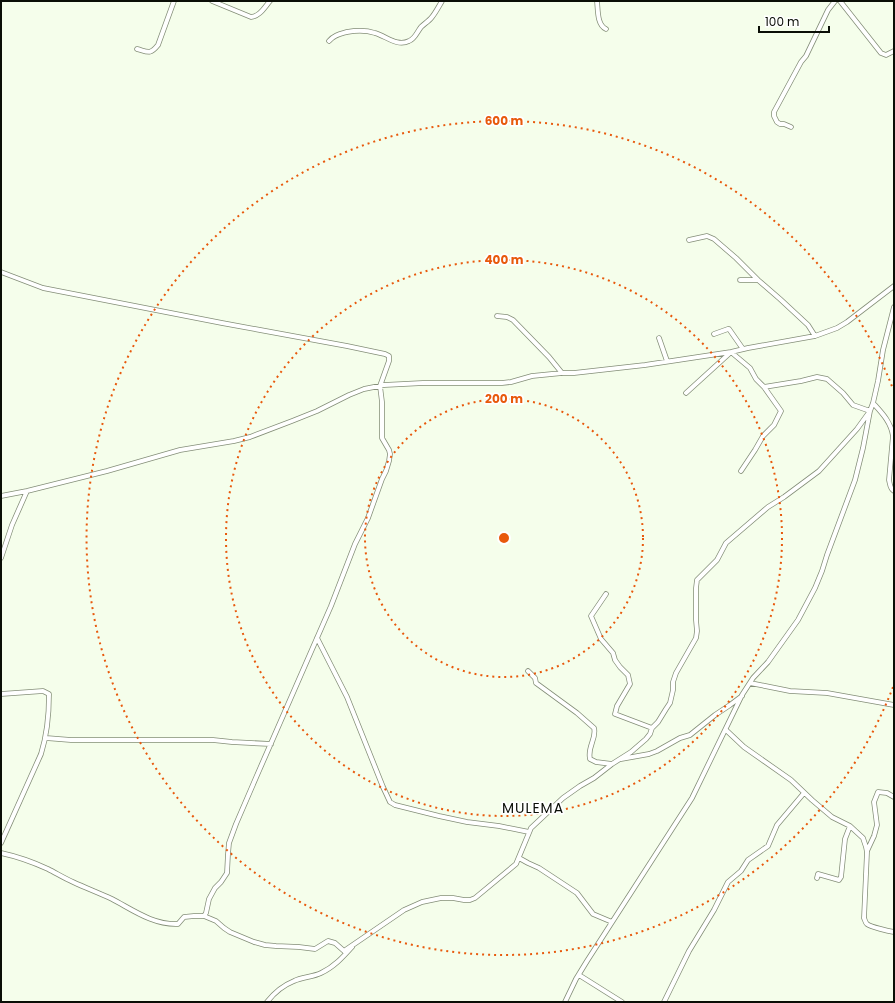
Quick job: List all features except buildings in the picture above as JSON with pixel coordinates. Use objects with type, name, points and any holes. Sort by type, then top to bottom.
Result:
[{"type":"street","points":[[137,49],[149,52],[154,50],[158,45],[174,1]]},
{"type":"street","points":[[212,1],[254,17],[260,14],[270,1]]},
{"type":"street","points":[[329,41],[332,37],[338,34],[356,31],[377,33],[394,42],[409,42],[431,17],[442,1]]},
{"type":"street","points":[[597,1],[600,24],[606,29]]},
{"type":"street","points":[[791,127],[777,122],[774,112],[801,62],[806,56],[828,10],[835,1]]},
{"type":"street","points":[[840,1],[881,53],[886,55],[894,51]]},
{"type":"street","points":[[689,240],[707,236],[714,239],[758,280],[780,298],[808,325],[815,336]]},
{"type":"street","points":[[1,272],[43,288],[347,346],[389,356],[390,361],[380,386],[382,402],[382,438],[390,454],[386,471],[331,606],[236,824],[229,843],[227,873],[215,888],[209,899],[204,916]]},
{"type":"street","points":[[740,280],[758,280]]},
{"type":"street","points":[[1,496],[107,471],[180,450],[250,437],[292,422],[364,389],[380,386],[423,383],[511,382],[532,376],[645,365],[731,352],[815,336],[832,330],[847,322],[894,286]]},
{"type":"street","points":[[564,1002],[612,922],[692,798],[742,695],[798,620],[815,588],[855,480],[878,381],[883,350],[894,308]]},
{"type":"street","points":[[497,316],[507,317],[513,320],[549,357],[562,373]]},
{"type":"street","points":[[714,334],[729,329],[743,349]]},
{"type":"street","points":[[659,338],[667,361]]},
{"type":"street","points":[[731,352],[750,368],[756,379],[764,387],[781,411],[774,425],[763,436],[741,471]]},
{"type":"street","points":[[686,393],[731,352]]},
{"type":"street","points":[[764,387],[817,377],[827,380],[853,405],[870,411]]},
{"type":"street","points":[[873,404],[884,416],[892,429],[893,436],[889,480],[890,486],[894,491]]},
{"type":"street","points":[[1,853],[46,868],[72,882],[106,896],[159,923],[169,925],[178,924],[184,917],[204,916],[216,921],[230,932],[264,945],[315,949],[328,941],[335,943],[344,951],[404,910],[422,902],[441,898],[470,900],[475,898],[516,864],[531,828],[568,794],[631,752],[646,739],[670,703],[676,673],[696,638],[697,580],[717,560],[726,543],[768,507],[819,471],[857,429],[870,411]]},
{"type":"street","points":[[1,558],[12,525],[27,491]]},
{"type":"street","points":[[606,594],[591,616],[601,639],[613,653],[620,667],[628,675],[630,684],[617,706],[615,714],[652,728]]},
{"type":"street","points":[[317,638],[346,697],[390,802],[395,805],[439,816],[529,832]]},
{"type":"street","points":[[528,671],[535,678],[536,683],[577,713],[596,730],[589,752],[590,759],[596,762],[612,764]]},
{"type":"street","points":[[750,683],[790,691],[827,693],[894,705]]},
{"type":"street","points":[[1,694],[43,691],[49,694],[46,738],[41,754],[1,843]]},
{"type":"street","points":[[618,760],[658,751],[680,738],[690,735],[742,695]]},
{"type":"street","points":[[726,730],[744,747],[791,780],[832,817],[850,826],[863,838],[867,852],[865,922],[871,926],[894,932]]},
{"type":"street","points":[[46,738],[78,740],[213,740],[271,744]]},
{"type":"street","points":[[867,852],[877,825],[874,802],[878,792],[887,793],[894,797]]},
{"type":"street","points":[[664,1002],[689,952],[714,910],[728,882],[741,871],[748,860],[768,846],[777,825],[804,793]]},
{"type":"street","points":[[817,878],[818,874],[839,880],[841,877],[845,839],[850,826]]},
{"type":"street","points":[[519,858],[528,864],[539,868],[577,893],[593,914],[612,922]]},
{"type":"street","points":[[267,1002],[276,992],[294,980],[320,974],[330,968],[356,943]]},
{"type":"street","points":[[579,975],[622,1002]]},
{"type":"district","name":"MULEMA","points":[[533,808]]}]
